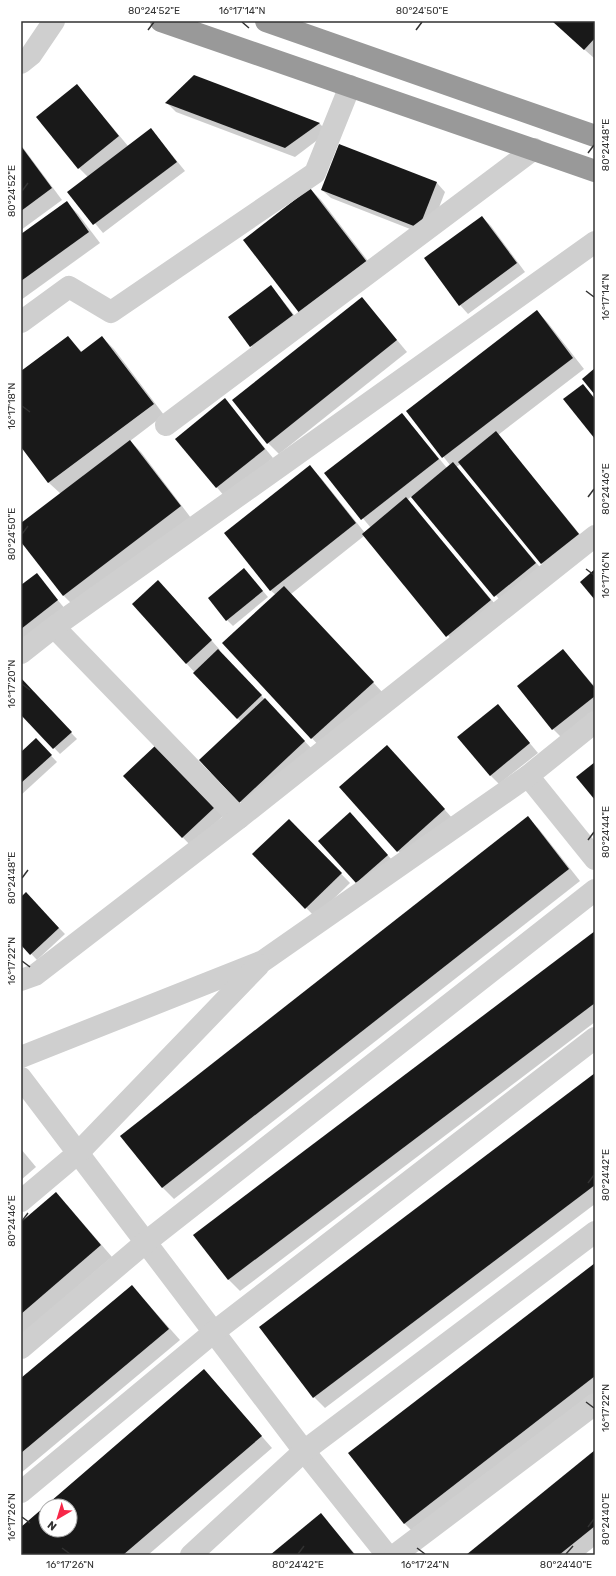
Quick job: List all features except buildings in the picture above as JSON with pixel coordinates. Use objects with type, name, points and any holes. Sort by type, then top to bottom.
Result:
[{"type":"highway","points":[[161,21],[595,171]]},
{"type":"highway","points":[[266,21],[595,136]]},
{"type":"street","points":[[21,63],[31,56],[54,21]]},
{"type":"street","points":[[21,322],[69,287],[111,312],[315,173],[350,86]]},
{"type":"street","points":[[166,425],[534,149]]},
{"type":"street","points":[[21,653],[54,627],[595,242]]},
{"type":"street","points":[[21,980],[35,975],[239,818],[595,536]]},
{"type":"street","points":[[54,627],[239,818]]},
{"type":"street","points":[[21,1200],[78,1153],[263,961],[528,776],[595,722]]},
{"type":"street","points":[[528,776],[595,859]]},
{"type":"street","points":[[21,1348],[146,1242],[595,890]]},
{"type":"street","points":[[21,1057],[263,961]]},
{"type":"street","points":[[21,1492],[214,1332],[595,1038]]},
{"type":"street","points":[[21,1078],[304,1451],[387,1555]]},
{"type":"street","points":[[191,1555],[304,1451],[595,1232]]},
{"type":"street","points":[[396,1555],[595,1404]]}]
